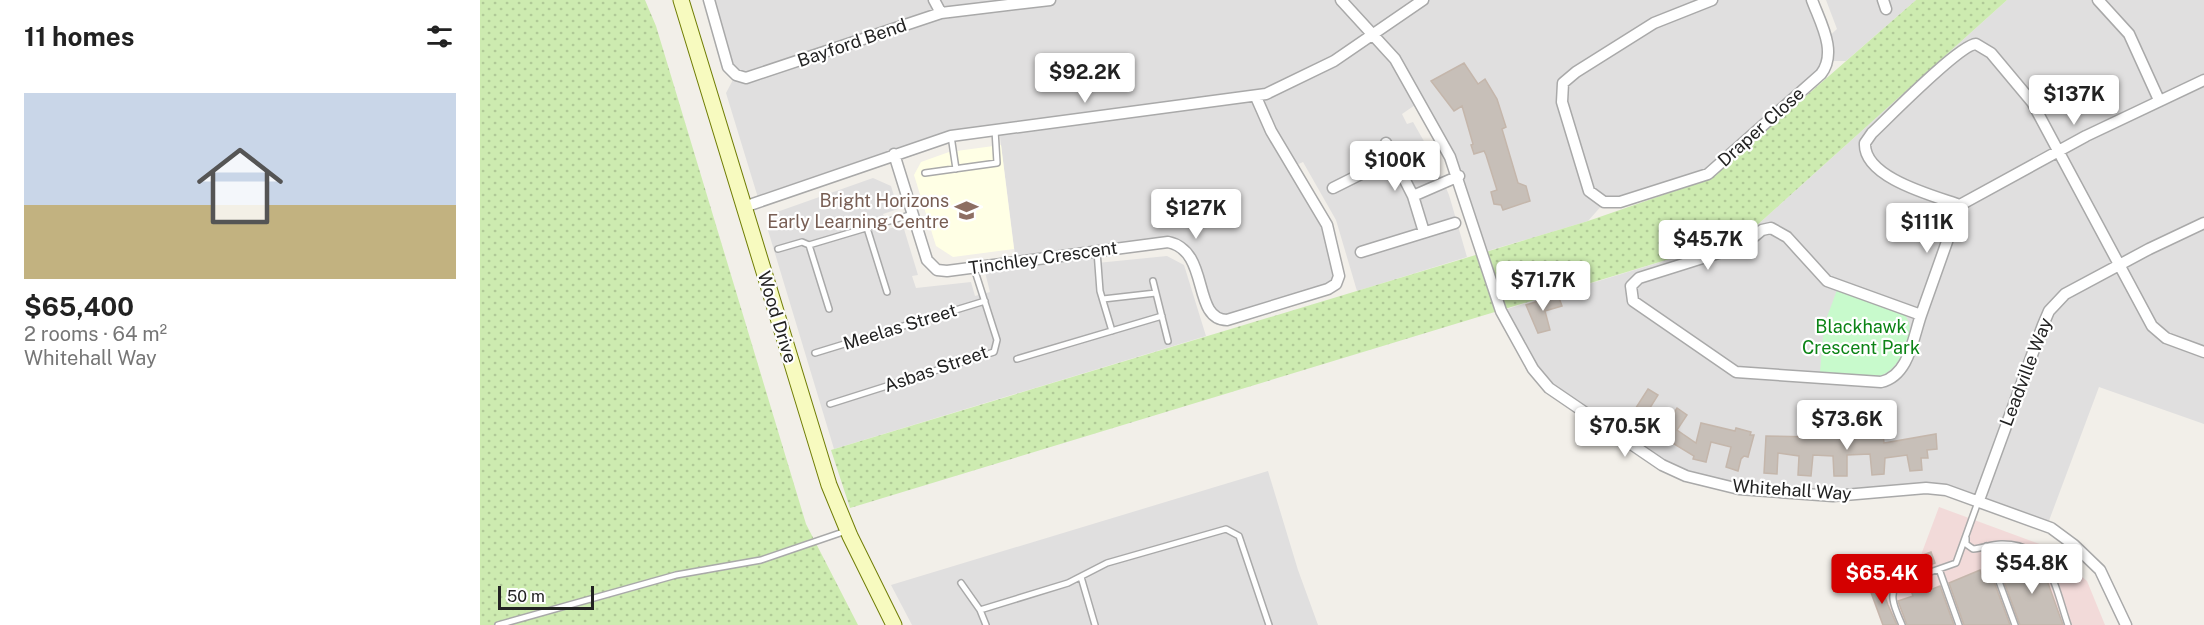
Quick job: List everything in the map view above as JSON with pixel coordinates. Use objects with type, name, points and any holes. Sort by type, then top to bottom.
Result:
[{"type":"street","name":"Wood Drive","points":[[681,0],[821,460],[847,530],[894,625]]},
{"type":"street","name":"Bayford Bend","points":[[709,0],[728,67],[736,75],[746,78],[941,13],[1050,0]]},
{"type":"street","points":[[934,0],[941,13]]},
{"type":"street","name":"Whitehall Way","points":[[1341,0],[1395,59],[1459,176],[1501,311],[1533,369],[1554,392],[1662,465],[1686,476],[1749,491],[1840,496],[1936,489],[1979,501],[2052,528],[2100,570],[2126,625]]},
{"type":"street","points":[[744,207],[951,136],[1256,97],[1274,91],[1334,61],[1423,0]]},
{"type":"street","name":"Draper Close","points":[[1712,0],[1654,23],[1576,72],[1563,83],[1562,102],[1587,185],[1597,199],[1611,203],[1620,202],[1708,174],[1821,74],[1828,62],[1827,41],[1812,0]]},
{"type":"street","points":[[2098,0],[2129,34],[2159,100]]},
{"type":"street","points":[[1960,204],[1889,178],[1871,159],[1865,143],[1880,125],[1972,44],[1980,45],[1991,53],[2025,91],[2158,333],[2204,352]]},
{"type":"street","points":[[1921,315],[1827,281],[1787,237],[1771,228],[1762,230],[1744,245],[1639,278],[1629,291],[1636,305],[1722,365],[1743,373],[1888,380],[1903,366],[1921,315],[1960,204],[2058,151],[2204,80]]},
{"type":"street","name":"Tinchley Crescent","points":[[894,154],[927,260],[933,267],[947,271],[1168,242],[1183,247],[1194,262],[1210,312],[1222,320],[1328,289],[1336,284],[1340,272],[1327,225],[1271,130],[1256,97]]},
{"type":"street","points":[[1386,143],[1413,196],[1424,232]]},
{"type":"street","points":[[1334,188],[1393,158]]},
{"type":"street","points":[[1413,196],[1459,176]]},
{"type":"street","points":[[1361,252],[1455,223]]},
{"type":"street","name":"Leadville Way","points":[[1979,501],[2049,311],[2065,294],[2204,223]]},
{"type":"lane","points":[[925,173],[997,163],[995,130]]},
{"type":"lane","points":[[951,136],[956,169]]},
{"type":"lane","points":[[778,249],[802,242],[809,245],[913,214]]},
{"type":"lane","points":[[867,228],[887,292]]},
{"type":"lane","points":[[809,245],[829,309]]},
{"type":"lane","points":[[1096,251],[1103,299],[1112,331]]},
{"type":"lane","name":"Asbas Street","points":[[830,404],[991,354],[996,349],[997,340],[974,268]]},
{"type":"lane","points":[[1153,281],[1168,341]]},
{"type":"lane","points":[[1103,299],[1156,293]]},
{"type":"lane","name":"Meelas Street","points":[[815,353],[985,301]]},
{"type":"lane","points":[[1017,358],[1162,316]]},
{"type":"lane","points":[[1902,625],[1892,598],[1896,586],[1956,562],[1979,501]]},
{"type":"lane","points":[[980,610],[1068,583],[1107,563],[1221,529],[1232,530],[1241,540],[1269,625]]},
{"type":"lane","points":[[498,625],[676,575],[761,560],[847,530]]},
{"type":"lane","points":[[1966,537],[1966,544],[1971,548],[2013,545],[2041,557],[2047,567],[2068,625]]},
{"type":"lane","points":[[1986,546],[2015,625]]},
{"type":"lane","points":[[1939,569],[1959,625]]},
{"type":"lane","points":[[1081,577],[1095,625]]},
{"type":"lane","points":[[961,584],[980,610],[986,625]]},
{"type":"shaded area","points":[[708,0],[1811,0],[1826,39],[1837,29],[1826,0],[1916,0],[1846,61],[1829,61],[1718,168],[1604,203],[1588,221],[1481,253],[1458,177],[1418,103],[1402,114],[1407,124],[1413,122],[1433,157],[1449,195],[1467,257],[1357,291],[1336,220],[1303,162],[1294,166],[1324,218],[1338,280],[1219,320],[1193,263],[1179,246],[1096,252],[1097,263],[1167,256],[1184,265],[1206,336],[834,449],[767,227],[774,213],[873,178],[891,186],[898,209],[883,214],[888,229],[899,226],[904,229],[918,275],[912,276],[916,288],[971,282],[975,296],[990,292],[984,268],[1016,263],[999,129],[960,133],[759,201],[726,93],[735,76]]},
{"type":"shaded area","points":[[2007,0],[2204,0],[2204,424],[2099,387],[2047,526],[1958,493],[1805,494],[1686,476],[1549,387],[1501,311],[1745,236]]},
{"type":"shaded area","name":"Bright Horizons Early Learning Centre","points":[[1001,145],[1014,249],[953,257],[936,246],[914,175],[921,162],[949,152]]},
{"type":"shaded area","points":[[1268,471],[1298,570],[1318,625],[912,625],[891,585]]},
{"type":"shaded area","points":[[1939,507],[2045,546],[2087,581],[2105,625],[1882,625],[1864,576],[1921,555]]},
{"type":"green space","points":[[480,0],[645,0],[656,26],[806,524],[858,625],[480,625]]},
{"type":"green space","points":[[1916,0],[2007,0],[1745,236],[850,508],[831,450],[1588,221],[1712,178]]},
{"type":"green space","name":"Blackhawk Crescent Park","points":[[1837,290],[1903,314],[1908,320],[1909,338],[1900,358],[1887,373],[1879,376],[1820,372],[1824,325]]},
{"type":"building","points":[[1464,63],[1478,84],[1485,79],[1497,99],[1506,127],[1502,129],[1518,183],[1526,186],[1530,201],[1503,210],[1501,205],[1494,204],[1491,192],[1497,190],[1486,155],[1484,151],[1474,154],[1462,106],[1454,111],[1431,81]]},
{"type":"building","points":[[1558,295],[1562,306],[1545,311],[1550,330],[1538,333],[1526,305]]},
{"type":"building","points":[[1648,389],[1658,395],[1648,411],[1667,424],[1677,408],[1687,415],[1677,430],[1696,443],[1701,423],[1735,431],[1736,428],[1751,432],[1750,435],[1754,435],[1748,457],[1744,456],[1741,459],[1738,471],[1726,467],[1731,447],[1711,442],[1706,462],[1693,459],[1694,456],[1630,417]]},
{"type":"building","points":[[1883,433],[1884,443],[1936,434],[1937,449],[1927,450],[1928,458],[1921,458],[1922,470],[1910,471],[1907,455],[1885,458],[1884,474],[1872,475],[1870,454],[1847,455],[1847,476],[1834,476],[1833,456],[1813,455],[1811,476],[1798,475],[1799,456],[1778,453],[1777,474],[1764,473],[1766,436],[1868,438],[1868,435]]},
{"type":"building","points":[[1931,552],[1935,563],[1880,583],[1877,572]]},
{"type":"building","points":[[2029,558],[2031,565],[2037,563],[2044,572],[2063,625],[2020,625],[2002,576],[2014,571],[2012,566]]},
{"type":"building","points":[[1980,570],[1984,582],[1993,579],[2010,625],[1964,625],[1949,583]]},
{"type":"building","points":[[1926,579],[1930,590],[1940,586],[1954,625],[1907,625],[1898,601],[1913,596],[1909,585]]},
{"type":"building","points":[[1880,583],[1897,625],[1883,625],[1869,587]]},
{"type":"place","name":"Bright Horizons Early Learning Centre","points":[[967,211]]}]
